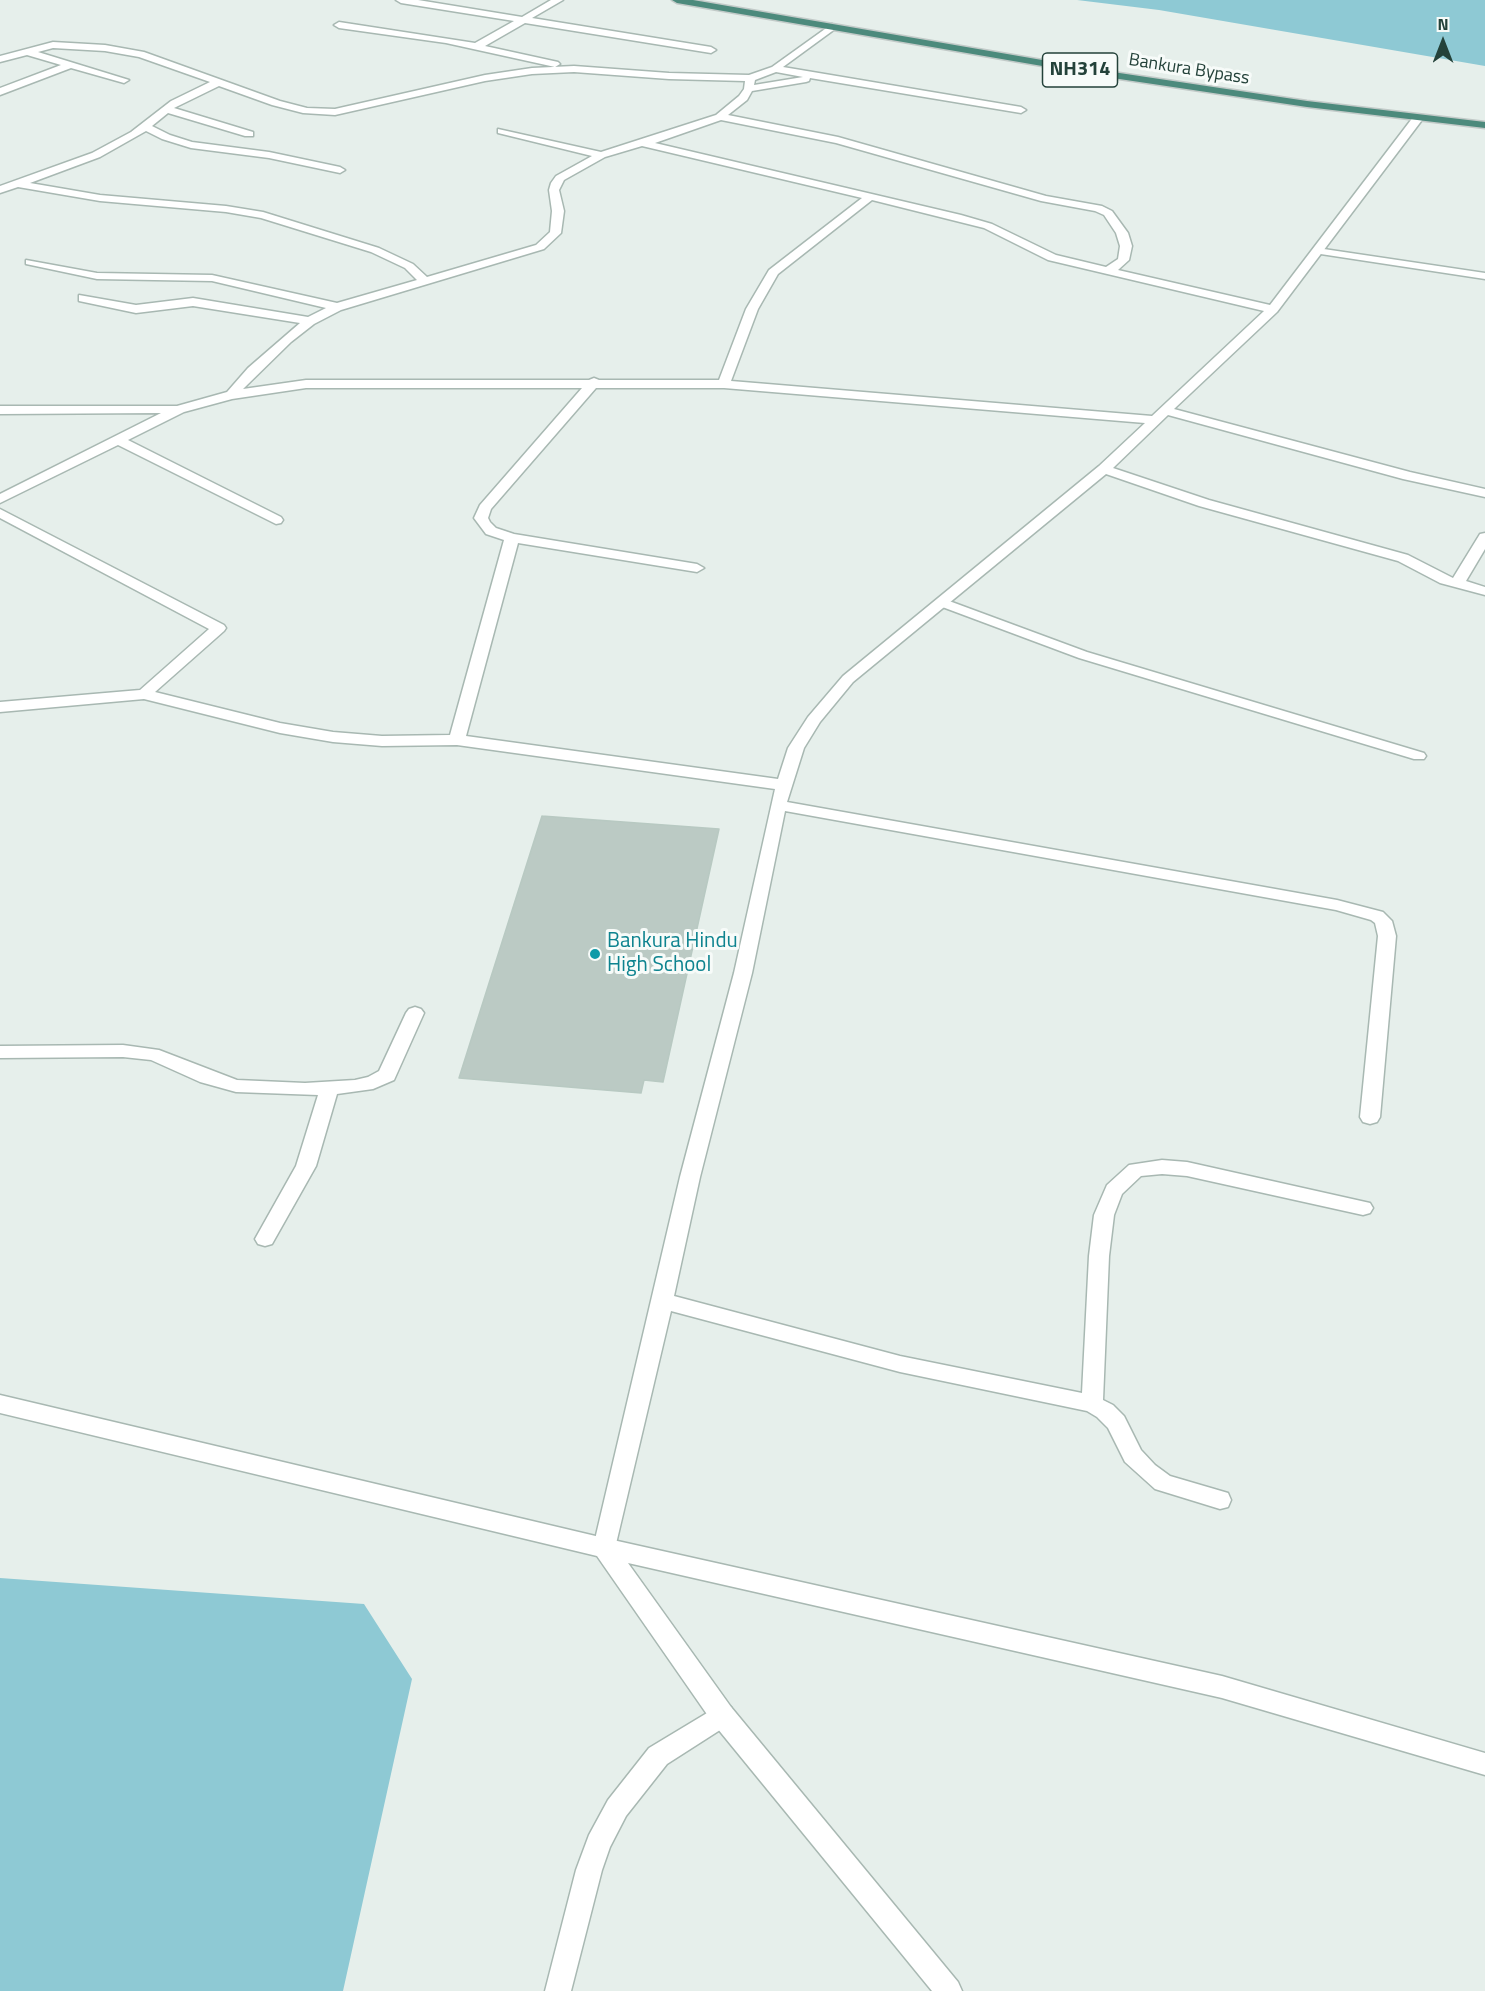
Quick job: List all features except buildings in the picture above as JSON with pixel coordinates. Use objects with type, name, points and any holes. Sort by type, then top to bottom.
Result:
[{"type":"highway","name":"Bankura Bypass","points":[[678,0],[1043,65],[1307,105],[1485,125]]},
{"type":"street","points":[[401,0],[711,50]]},
{"type":"street","points":[[477,46],[558,0]]},
{"type":"street","points":[[339,25],[477,46],[574,69],[750,83],[823,77]]},
{"type":"street","points":[[231,395],[267,356],[310,321],[337,307],[424,280],[524,253],[549,240],[555,233],[558,211],[555,183],[567,172],[601,155],[720,117],[736,106],[750,83],[776,69],[832,27]]},
{"type":"street","points":[[0,59],[53,45],[105,48],[141,54],[276,103],[307,111],[335,112],[485,78],[574,69]]},
{"type":"street","points":[[26,51],[124,80]]},
{"type":"street","points":[[0,92],[69,65]]},
{"type":"street","points":[[776,69],[1021,110]]},
{"type":"street","points":[[0,190],[96,155],[135,134],[166,109],[219,82]]},
{"type":"street","points":[[166,109],[249,134]]},
{"type":"street","points":[[720,117],[838,140],[1045,199],[1098,208],[1108,213],[1122,232],[1126,246],[1123,260],[1110,270]]},
{"type":"street","points":[[948,1991],[722,1714],[604,1548],[663,1301],[690,1176],[742,974],[778,805],[796,748],[814,720],[848,679],[1104,469],[1273,309],[1418,118]]},
{"type":"street","points":[[145,126],[166,137],[191,145],[269,154],[340,170]]},
{"type":"street","points":[[502,132],[601,155]]},
{"type":"street","points":[[642,143],[975,222],[1052,258],[1273,309]]},
{"type":"street","points":[[18,184],[100,198],[226,209],[263,215],[394,257],[409,266],[424,280]]},
{"type":"street","points":[[724,384],[752,309],[773,272],[871,196]]},
{"type":"street","points":[[30,262],[97,276],[212,278],[337,307]]},
{"type":"street","points":[[83,298],[136,309],[193,302],[310,321]]},
{"type":"street","points":[[594,382],[485,508],[481,518],[483,524],[491,531],[512,538],[697,568]]},
{"type":"street","points":[[1,498],[179,410],[231,395],[306,384],[594,382],[724,384],[1160,416],[1485,493]]},
{"type":"street","points":[[0,410],[179,410]]},
{"type":"street","points":[[119,440],[276,520]]},
{"type":"street","points":[[1104,469],[1204,503],[1402,558],[1457,585],[1485,591]]},
{"type":"street","points":[[0,513],[219,628],[144,694]]},
{"type":"street","points":[[1457,585],[1485,537]]},
{"type":"street","points":[[458,740],[512,538]]},
{"type":"street","points":[[0,706],[144,694],[280,728],[333,736],[382,741],[458,740],[784,785]]},
{"type":"street","points":[[778,805],[1336,905],[1377,916],[1383,921],[1388,936],[1370,1117]]},
{"type":"street","points":[[0,1052],[132,1052],[174,1060],[207,1077],[236,1086],[328,1089],[373,1083],[387,1075],[415,1013]]},
{"type":"street","points":[[265,1239],[306,1166],[328,1089]]},
{"type":"street","points":[[1092,1404],[1104,1215],[1114,1190],[1136,1170],[1162,1167],[1187,1169],[1363,1208]]},
{"type":"street","points":[[663,1301],[900,1364],[1092,1404],[1105,1411],[1116,1422],[1133,1456],[1147,1471],[1163,1483],[1220,1500]]},
{"type":"street","points":[[0,1404],[604,1548],[1222,1687],[1485,1764]]},
{"type":"street","points":[[558,1991],[589,1870],[598,1843],[617,1808],[658,1756],[722,1714]]},
{"type":"lane","points":[[1317,252],[1485,276]]},
{"type":"lane","points":[[941,602],[1020,633],[1094,658],[1419,756]]},
{"type":"water","points":[[1077,0],[1485,0],[1485,66],[1159,10]]},
{"type":"water","points":[[0,1578],[364,1604],[412,1679],[343,1991],[0,1991]]},
{"type":"place","name":"Bankura Hindu High School","points":[[595,954]]}]
